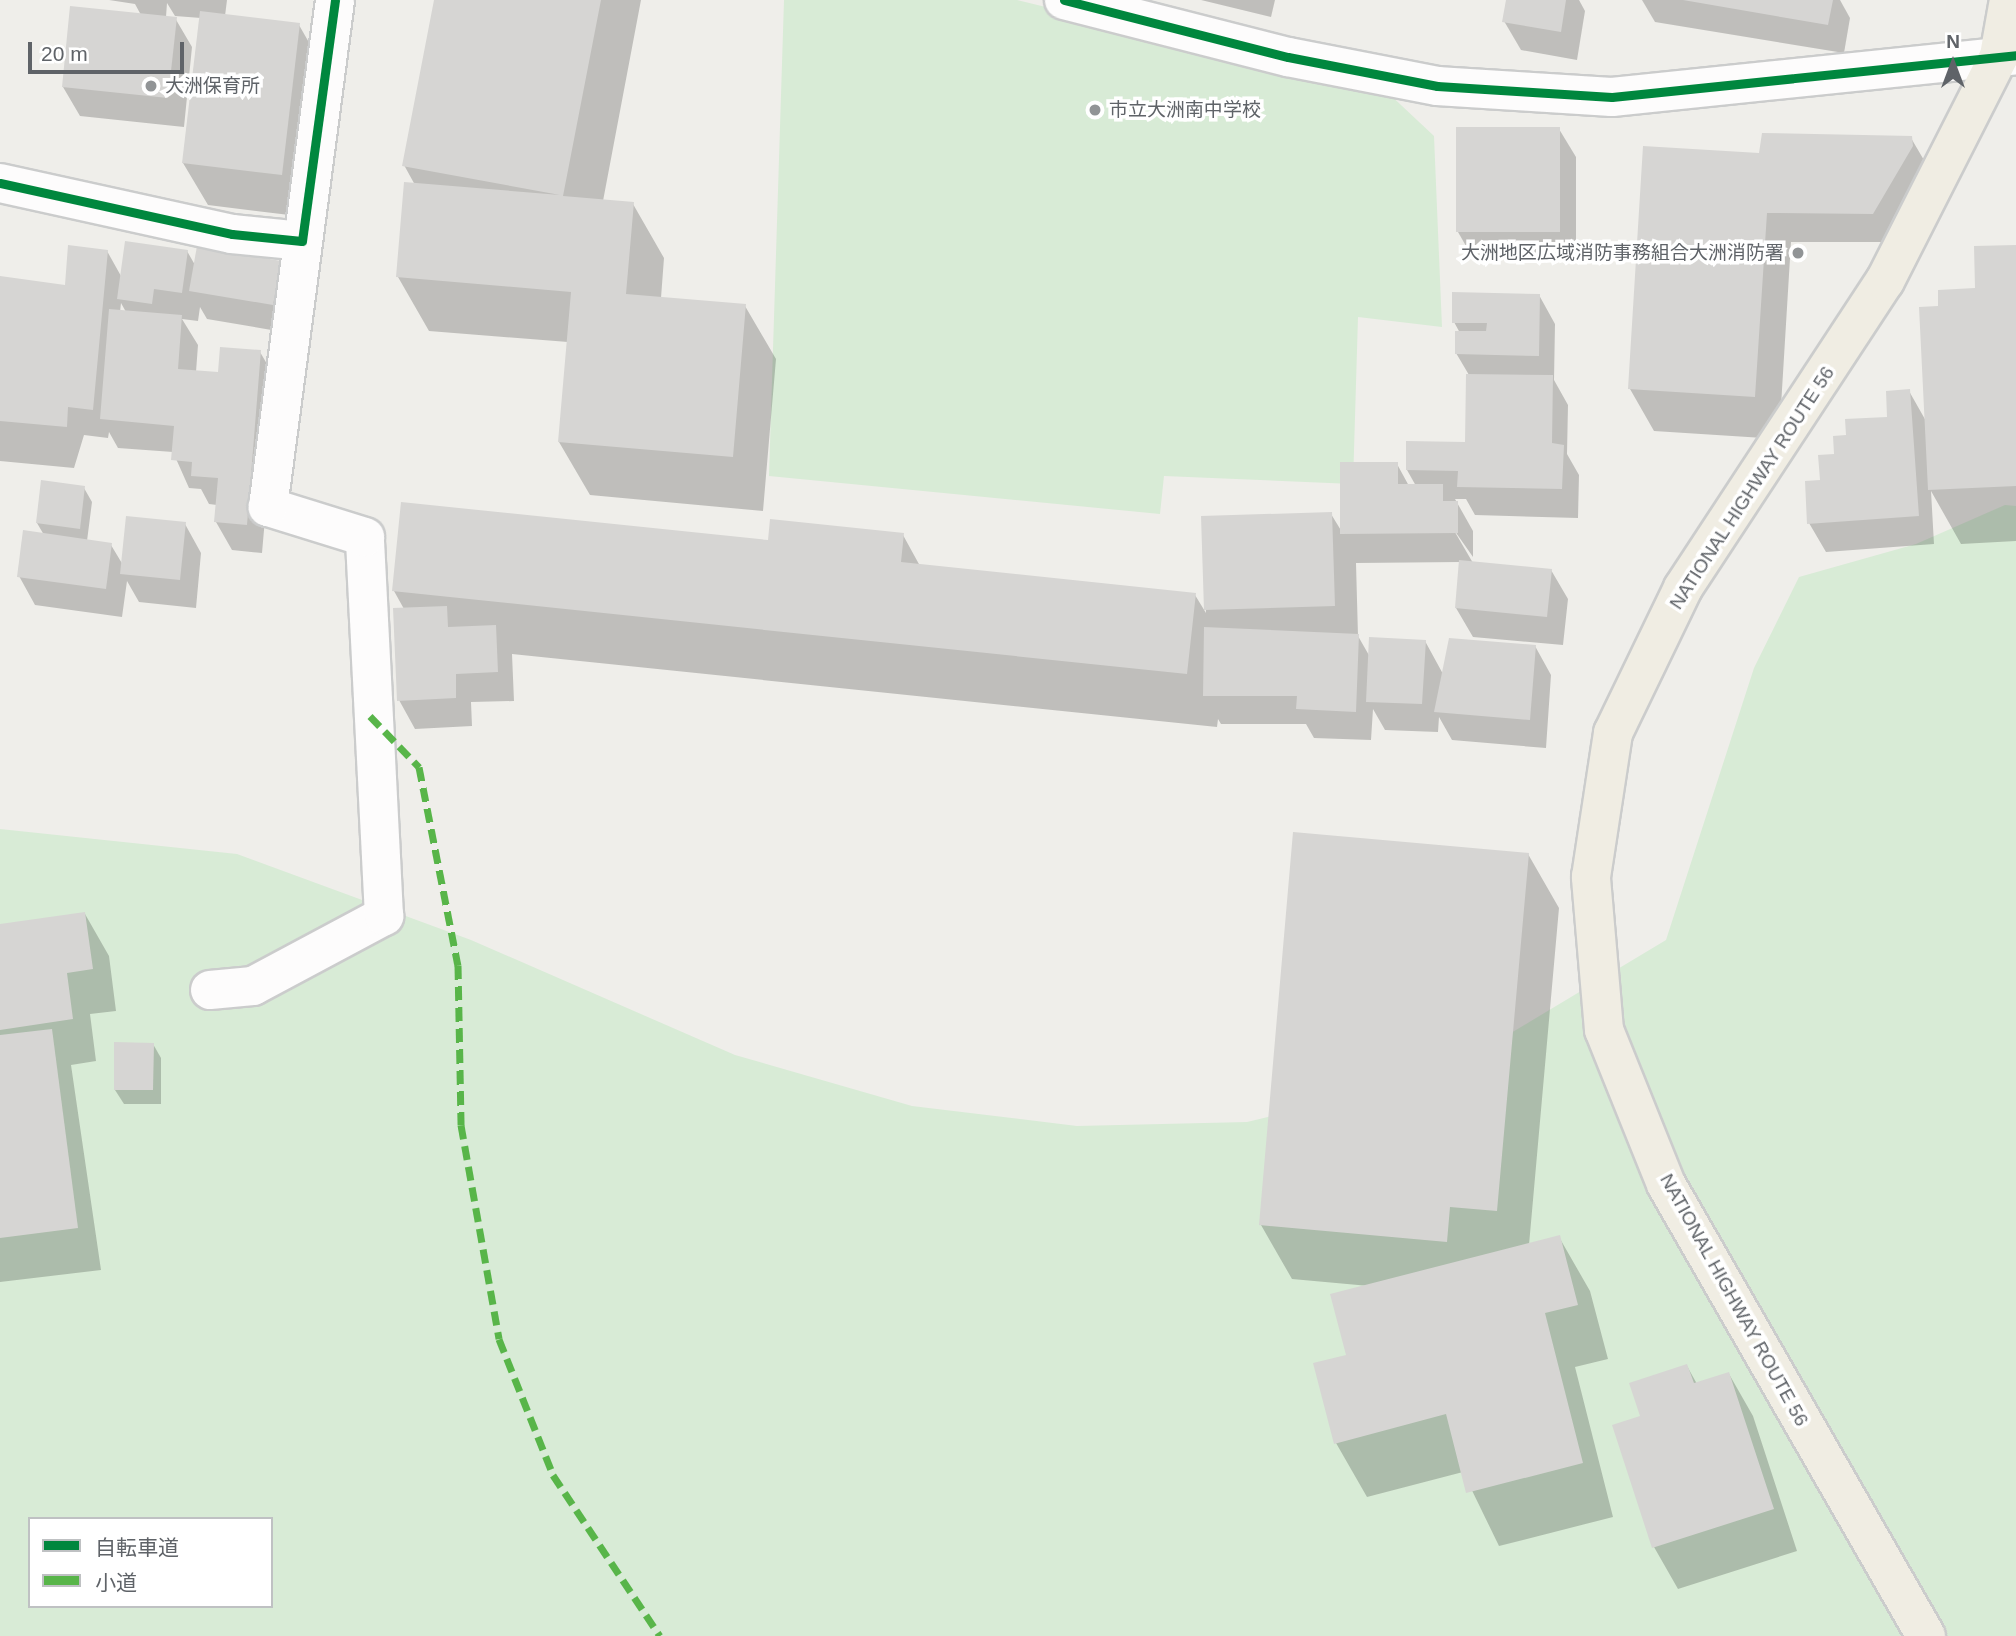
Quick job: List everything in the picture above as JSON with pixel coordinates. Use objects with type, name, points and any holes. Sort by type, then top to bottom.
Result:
[{"type":"highway","name":"NATIONAL HIGHWAY ROUTE 56","points":[[1926,1636],[1666,1184],[1604,1030],[1591,877],[1613,733],[1683,588],[1885,281],[2008,55],[2009,0]]},
{"type":"street","points":[[210,990],[253,986],[384,916],[365,537],[268,507],[335,0]]},
{"type":"street","points":[[1064,0],[1288,57],[1437,86],[1612,97],[2008,55]]},
{"type":"street","points":[[0,183],[232,234],[302,241]]},
{"type":"green space","points":[[784,0],[1017,0],[1385,90],[1434,136],[1442,327],[1358,317],[1353,484],[1164,476],[1160,514],[769,476]]},
{"type":"green space","points":[[2005,505],[2016,506],[2016,1636],[0,1636],[0,829],[237,854],[471,940],[735,1055],[912,1106],[1077,1126],[1247,1122],[1441,1075],[1666,940],[1754,668],[1799,577],[1916,544]]},
{"type":"building","points":[[434,0],[601,0],[563,196],[634,202],[626,294],[746,304],[733,457],[558,442],[571,292],[396,277],[404,182],[560,195],[402,166]]},
{"type":"building","points":[[1506,0],[1566,0],[1561,32],[1502,22]]},
{"type":"building","points":[[1683,0],[1833,0],[1828,25]]},
{"type":"building","points":[[70,6],[177,17],[168,98],[62,87]]},
{"type":"building","points":[[200,11],[300,23],[282,175],[182,163]]},
{"type":"building","points":[[1456,127],[1560,127],[1560,232],[1456,232]]},
{"type":"building","points":[[1762,133],[1912,136],[1913,146],[1873,214],[1767,213],[1755,397],[1628,389],[1643,146],[1759,153]]},
{"type":"building","points":[[125,241],[188,250],[182,293],[154,289],[152,304],[117,299]]},
{"type":"building","points":[[68,245],[108,250],[93,410],[68,407],[67,427],[0,421],[0,276],[65,285]]},
{"type":"building","points":[[2016,245],[2016,486],[1928,490],[1919,307],[1938,306],[1938,290],[1975,288],[1974,246]]},
{"type":"building","points":[[197,246],[281,261],[273,305],[189,291]]},
{"type":"building","points":[[1452,292],[1540,294],[1539,356],[1455,354],[1455,331],[1486,331],[1487,323],[1452,323]]},
{"type":"building","points":[[109,309],[182,315],[178,369],[218,372],[220,347],[261,350],[247,525],[214,522],[218,478],[191,476],[192,462],[171,460],[174,426],[100,419]]},
{"type":"building","points":[[1466,374],[1553,375],[1552,443],[1564,445],[1562,489],[1457,487],[1458,471],[1406,470],[1406,441],[1465,442]]},
{"type":"building","points":[[1910,389],[1919,516],[1807,524],[1805,481],[1820,480],[1818,455],[1834,454],[1833,436],[1846,435],[1845,419],[1887,417],[1886,391]]},
{"type":"building","points":[[1340,462],[1398,462],[1398,484],[1443,484],[1443,501],[1458,501],[1458,533],[1340,534]]},
{"type":"building","points":[[41,480],[85,486],[80,529],[36,523]]},
{"type":"building","points":[[401,502],[768,540],[770,519],[904,533],[901,562],[1196,593],[1187,674],[392,591]]},
{"type":"building","points":[[1332,512],[1335,606],[1204,610],[1201,516]]},
{"type":"building","points":[[126,516],[186,522],[180,580],[120,574]]},
{"type":"building","points":[[23,530],[112,543],[106,589],[17,577]]},
{"type":"building","points":[[1459,560],[1552,569],[1547,617],[1455,608]]},
{"type":"building","points":[[447,606],[448,627],[496,625],[498,672],[456,674],[456,698],[397,701],[393,608]]},
{"type":"building","points":[[1204,627],[1359,634],[1356,712],[1296,709],[1297,696],[1203,696]]},
{"type":"building","points":[[1369,637],[1426,640],[1422,704],[1366,702]]},
{"type":"building","points":[[1449,638],[1536,645],[1530,720],[1434,712]]},
{"type":"building","points":[[1293,832],[1529,853],[1497,1211],[1450,1207],[1447,1242],[1259,1225]]},
{"type":"building","points":[[85,912],[93,969],[67,973],[73,1019],[0,1030],[0,924]]},
{"type":"building","points":[[52,1029],[78,1228],[0,1238],[0,1035]]},
{"type":"building","points":[[114,1042],[154,1043],[153,1090],[114,1090]]},
{"type":"building","points":[[1560,1235],[1578,1305],[1545,1313],[1583,1463],[1466,1493],[1446,1414],[1334,1444],[1313,1363],[1346,1355],[1330,1294]]},
{"type":"building","points":[[1687,1364],[1694,1383],[1729,1372],[1774,1509],[1652,1548],[1612,1425],[1640,1416],[1629,1383]]},
{"type":"marked path","points":[[370,716],[419,767],[458,965],[461,1125],[499,1339],[553,1475],[660,1636]]},
{"type":"cycle path","points":[[0,183],[232,234],[302,241],[335,0]]},
{"type":"cycle path","points":[[1064,0],[1288,57],[1437,86],[1612,97],[2016,55]]},
{"type":"place","name":"大洲保育所","points":[[151,86]]},
{"type":"place","name":"市立大洲南中学校","points":[[1095,110]]},
{"type":"place","name":"大洲地区広域消防事務組合大洲消防署","points":[[1798,253]]}]
